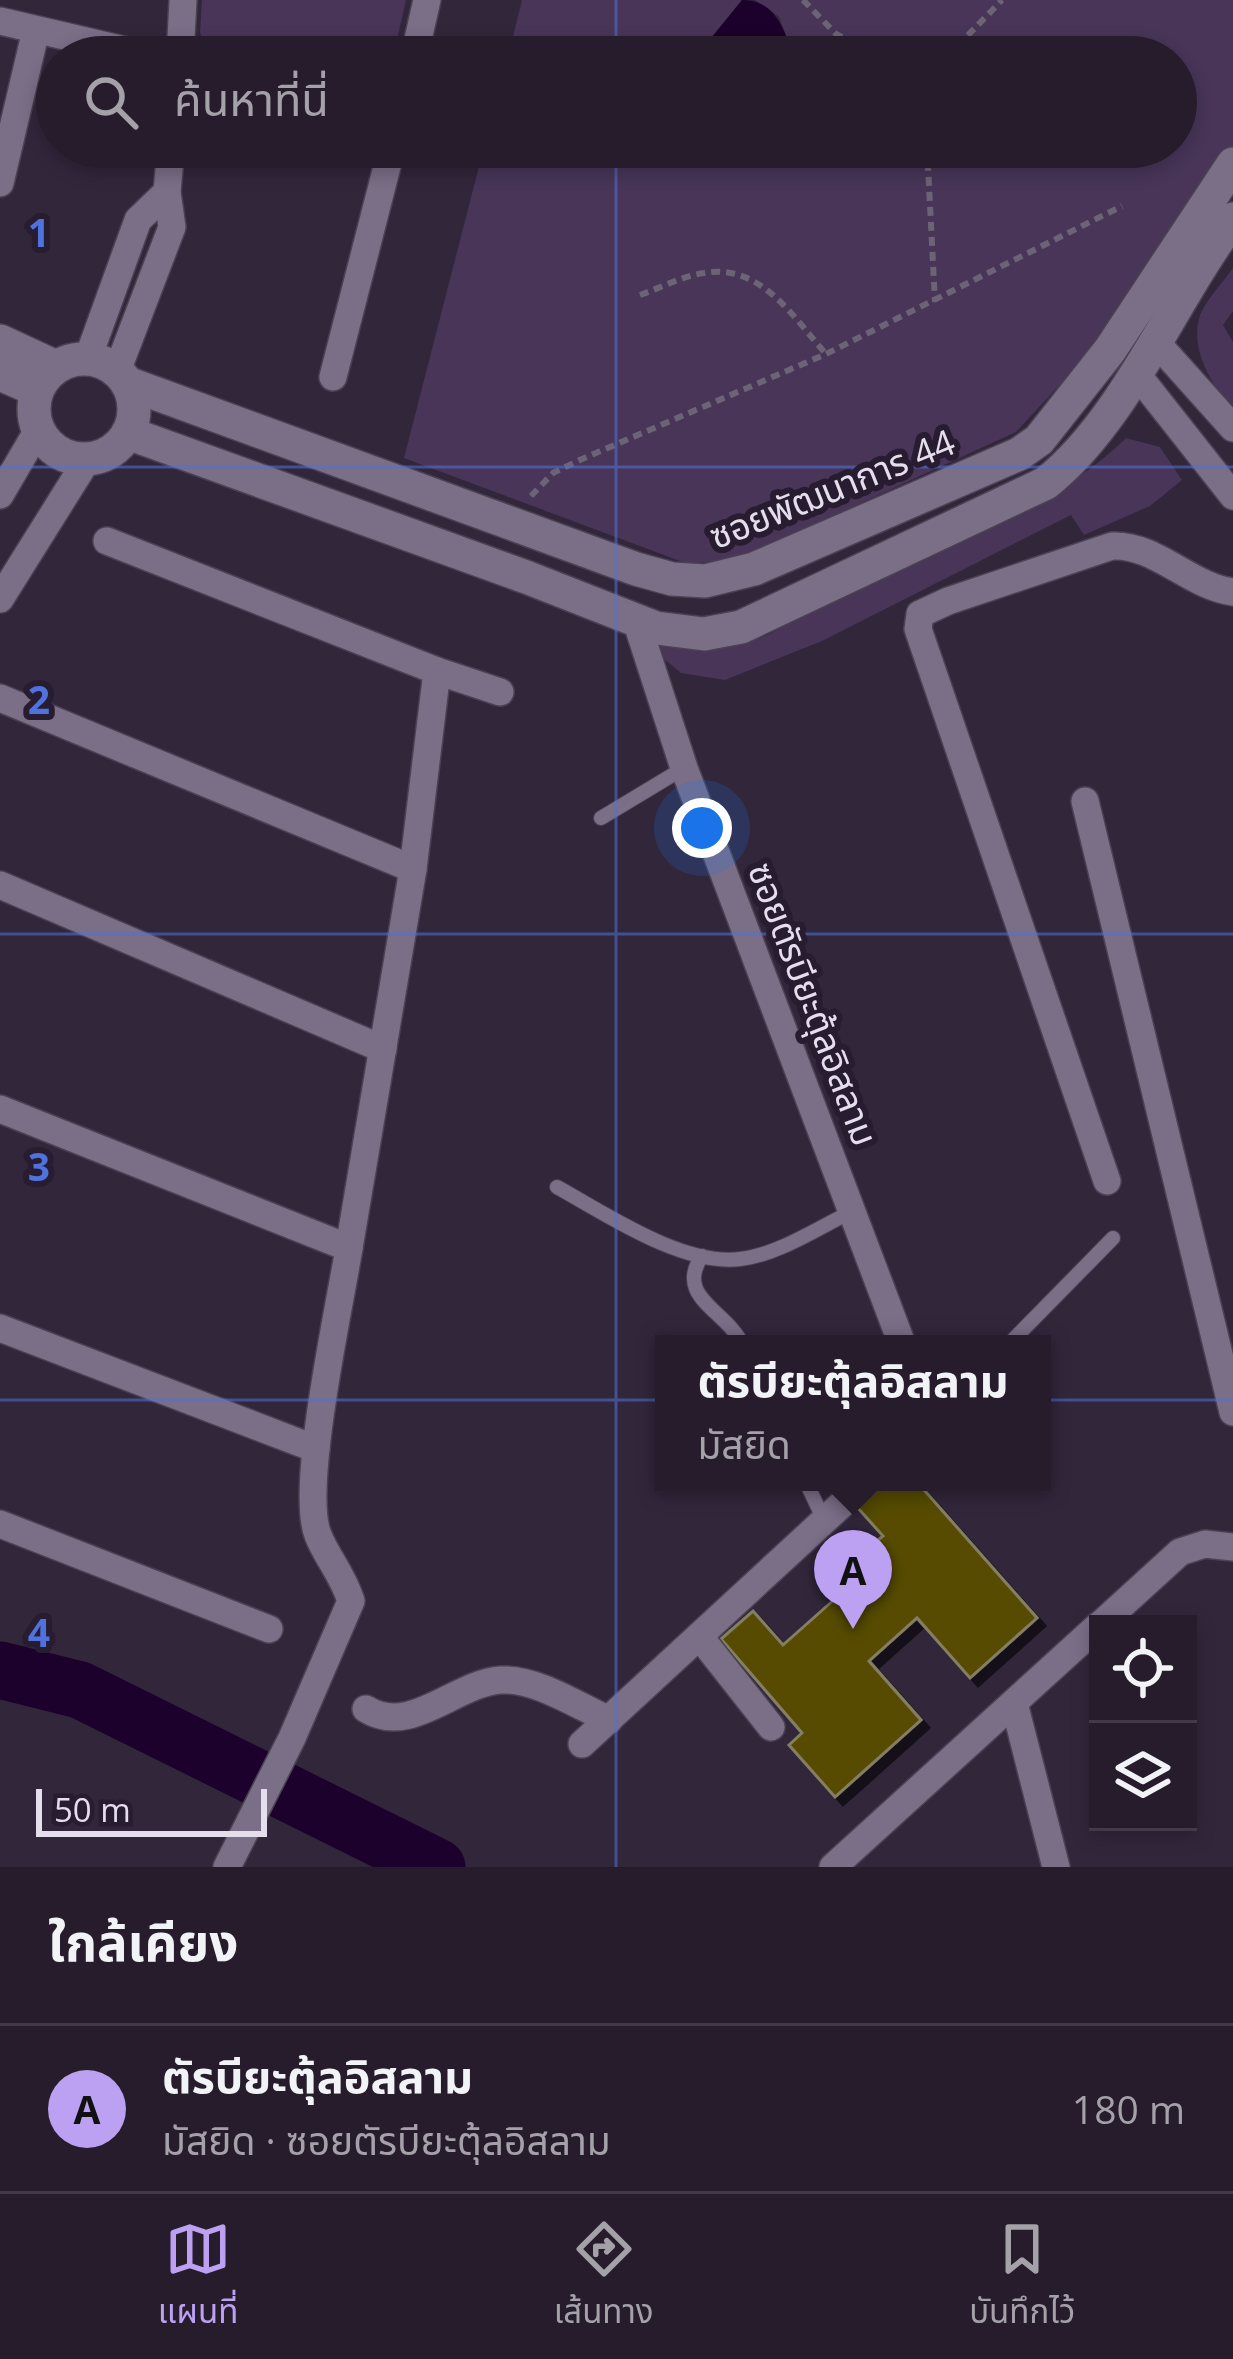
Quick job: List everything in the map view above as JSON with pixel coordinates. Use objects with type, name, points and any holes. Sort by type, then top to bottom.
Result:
[{"type":"street","points":[[181,36],[183,0]]},
{"type":"street","points":[[418,36],[427,0]]},
{"type":"street","points":[[0,21],[59,36]]},
{"type":"street","points":[[0,183],[36,31]]},
{"type":"street","name":"ซอยพัฒนาการ 44","points":[[128,433],[656,628],[704,634],[741,628],[1046,482],[1066,467],[1136,373],[1143,330],[1233,164]]},
{"type":"street","points":[[85,374],[134,403],[128,433],[114,451],[87,460],[58,453],[38,430],[34,417],[85,374],[138,220],[167,192],[170,168]]},
{"type":"street","points":[[333,377],[387,168]]},
{"type":"street","name":"ซอยพัฒนาการ 44","points":[[0,341],[672,579],[705,581],[754,569],[1019,454],[1039,440],[1110,350],[1143,330],[1233,219]]},
{"type":"street","points":[[1143,330],[1233,428]]},
{"type":"street","points":[[1110,350],[1136,373],[1233,496]]},
{"type":"street","name":"ซอยพัฒนาการ 44","points":[[0,374],[85,374]]},
{"type":"street","points":[[0,495],[38,430]]},
{"type":"street","points":[[0,599],[87,460]]},
{"type":"street","points":[[107,541],[500,692]]},
{"type":"street","points":[[1107,1181],[918,629],[920,614],[1112,545],[1130,545],[1215,590],[1233,592]]},
{"type":"street","name":"ซอยตัรบียะตุ้ลอิสลาม","points":[[635,620],[684,768],[899,1335]]},
{"type":"street","points":[[227,1867],[292,1738],[351,1601],[341,1571],[317,1534],[312,1505],[316,1449],[413,869],[437,671]]},
{"type":"street","points":[[0,698],[413,869]]},
{"type":"street","points":[[1085,800],[1233,1412]]},
{"type":"street","points":[[0,886],[383,1049]]},
{"type":"street","points":[[0,1109],[350,1248]]},
{"type":"street","points":[[0,1328],[316,1449]]},
{"type":"street","points":[[582,1744],[856,1491]]},
{"type":"street","points":[[0,1524],[269,1629]]},
{"type":"street","points":[[1110,1615],[1180,1552],[1205,1544],[1233,1547]]},
{"type":"street","points":[[833,1867],[1089,1634]]},
{"type":"street","points":[[700,1637],[771,1727]]},
{"type":"street","points":[[366,1709],[395,1718],[501,1680],[543,1690],[609,1720]]},
{"type":"street","points":[[1014,1703],[1056,1867]]},
{"type":"lane","points":[[601,818],[684,768]]},
{"type":"lane","points":[[557,1187],[636,1231],[702,1256],[742,1259],[853,1211]]},
{"type":"lane","points":[[1018,1335],[1113,1238]]},
{"type":"lane","points":[[702,1256],[692,1271],[692,1282],[703,1302],[738,1335]]},
{"type":"lane","points":[[810,1491],[824,1520]]},
{"type":"path","points":[[802,0],[840,36]]},
{"type":"path","points":[[967,36],[1002,0]]},
{"type":"path","points":[[928,168],[934,302]]},
{"type":"path","points":[[520,527],[528,500],[553,473],[826,354],[1122,206]]},
{"type":"path","points":[[640,296],[705,272],[736,272],[757,280],[826,354]]},
{"type":"shaded area","points":[[202,0],[406,0],[398,36],[200,33]]},
{"type":"shaded area","points":[[522,0],[742,0],[713,36],[513,36]]},
{"type":"shaded area","points":[[742,0],[771,11],[786,36],[713,36]]},
{"type":"shaded area","points":[[755,0],[1233,0],[1233,152],[1106,335],[1016,432],[741,558],[688,564],[404,458],[479,168],[1197,168],[1197,36],[786,36],[779,17]]},
{"type":"shaded area","points":[[1233,268],[1233,311],[1223,325],[1233,342],[1233,410],[1204,366],[1197,328],[1203,309]]},
{"type":"shaded area","points":[[1126,438],[1160,447],[1182,480],[1150,506],[1084,535],[1071,515],[822,641],[725,680],[681,673],[658,654],[653,639],[716,645],[773,632],[827,601],[1024,510],[1096,464]]},
{"type":"building","points":[[876,1491],[925,1491],[1037,1618],[970,1678],[917,1618],[869,1661],[921,1720],[835,1797],[789,1745],[802,1733],[721,1639],[753,1611],[783,1645],[872,1566],[861,1554],[883,1536],[857,1507]]},
{"type":"waterway","points":[[0,1670],[80,1690],[437,1867]]},
{"type":"place","name":"ตัรบียะตุ้ลอิสลาม","points":[[853,1629]]}]
